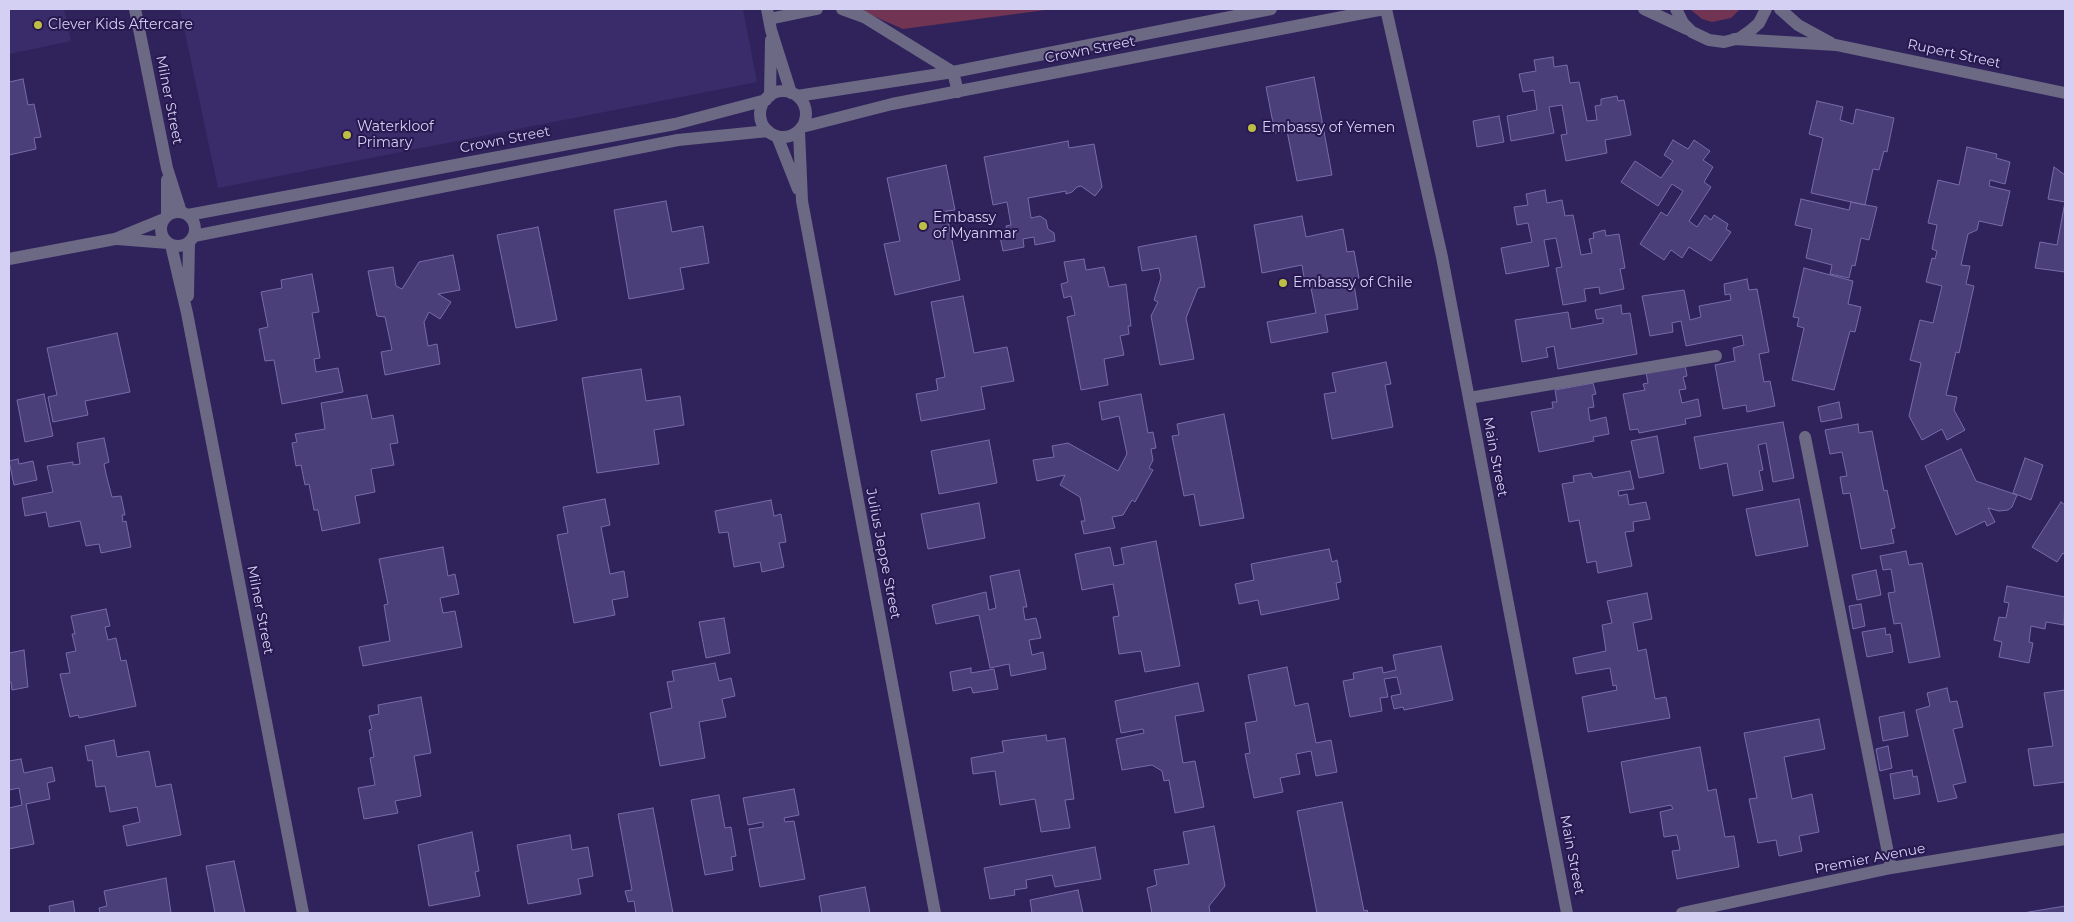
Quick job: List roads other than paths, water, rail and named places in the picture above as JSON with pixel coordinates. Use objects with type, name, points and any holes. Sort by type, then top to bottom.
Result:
[{"type":"street","name":"Milner Street","points":[[135,9],[167,168],[185,214]]},
{"type":"street","points":[[769,19],[817,9]]},
{"type":"street","points":[[842,9],[864,17],[954,72],[958,92]]},
{"type":"street","name":"Crown Street","points":[[794,95],[954,72],[1271,9]]},
{"type":"street","name":"Crown Street","points":[[800,129],[892,104],[1385,9]]},
{"type":"street","name":"Main Street","points":[[1385,9],[1442,257],[1567,913]]},
{"type":"street","points":[[1644,9],[1692,32]]},
{"type":"street","points":[[1676,9],[1683,23],[1692,32]]},
{"type":"street","points":[[1734,39],[1750,31],[1758,23],[1766,9]]},
{"type":"street","name":"Rupert Street","points":[[1780,9],[1798,25],[1836,45]]},
{"type":"street","points":[[1251,13],[1256,34]]},
{"type":"street","points":[[115,239],[182,246],[191,239],[678,140],[772,134],[788,137],[800,129],[806,110],[794,95],[769,19]]},
{"type":"street","points":[[769,19],[768,98],[761,116],[772,134]]},
{"type":"street","name":"Rupert Street","points":[[1692,32],[1714,41],[1734,39],[1836,45],[2065,93]]},
{"type":"street","points":[[887,82],[892,104]]},
{"type":"street","points":[[768,98],[780,92],[794,95]]},
{"type":"street","name":"Crown Street","points":[[185,214],[675,124],[768,98]]},
{"type":"street","points":[[675,124],[678,140]]},
{"type":"street","name":"Julius Jeppe Street","points":[[800,129],[802,201],[935,913]]},
{"type":"street","name":"Julius Jeppe Street","points":[[772,134],[802,201]]},
{"type":"street","name":"Milner Street","points":[[165,217],[167,168]]},
{"type":"street","points":[[9,259],[115,239],[174,212],[185,214],[195,224],[191,239]]},
{"type":"street","points":[[165,217],[161,233],[170,244]]},
{"type":"street","name":"Milner Street","points":[[187,313],[191,239]]},
{"type":"street","name":"Milner Street","points":[[170,244],[187,313],[303,913]]},
{"type":"street","points":[[1469,398],[1716,356]]},
{"type":"street","points":[[1805,437],[1891,868]]},
{"type":"street","name":"Premier Avenue","points":[[1682,913],[1891,868],[2065,839]]},
{"type":"place","name":"Clever Kids Aftercare","points":[[38,25]]},
{"type":"place","name":"Embassy of Yemen","points":[[1252,128]]},
{"type":"place","name":"Waterkloof Primary","points":[[347,135]]},
{"type":"place","name":"Embassy of Myanmar","points":[[923,226]]},
{"type":"place","name":"Embassy of Chile","points":[[1283,283]]}]
